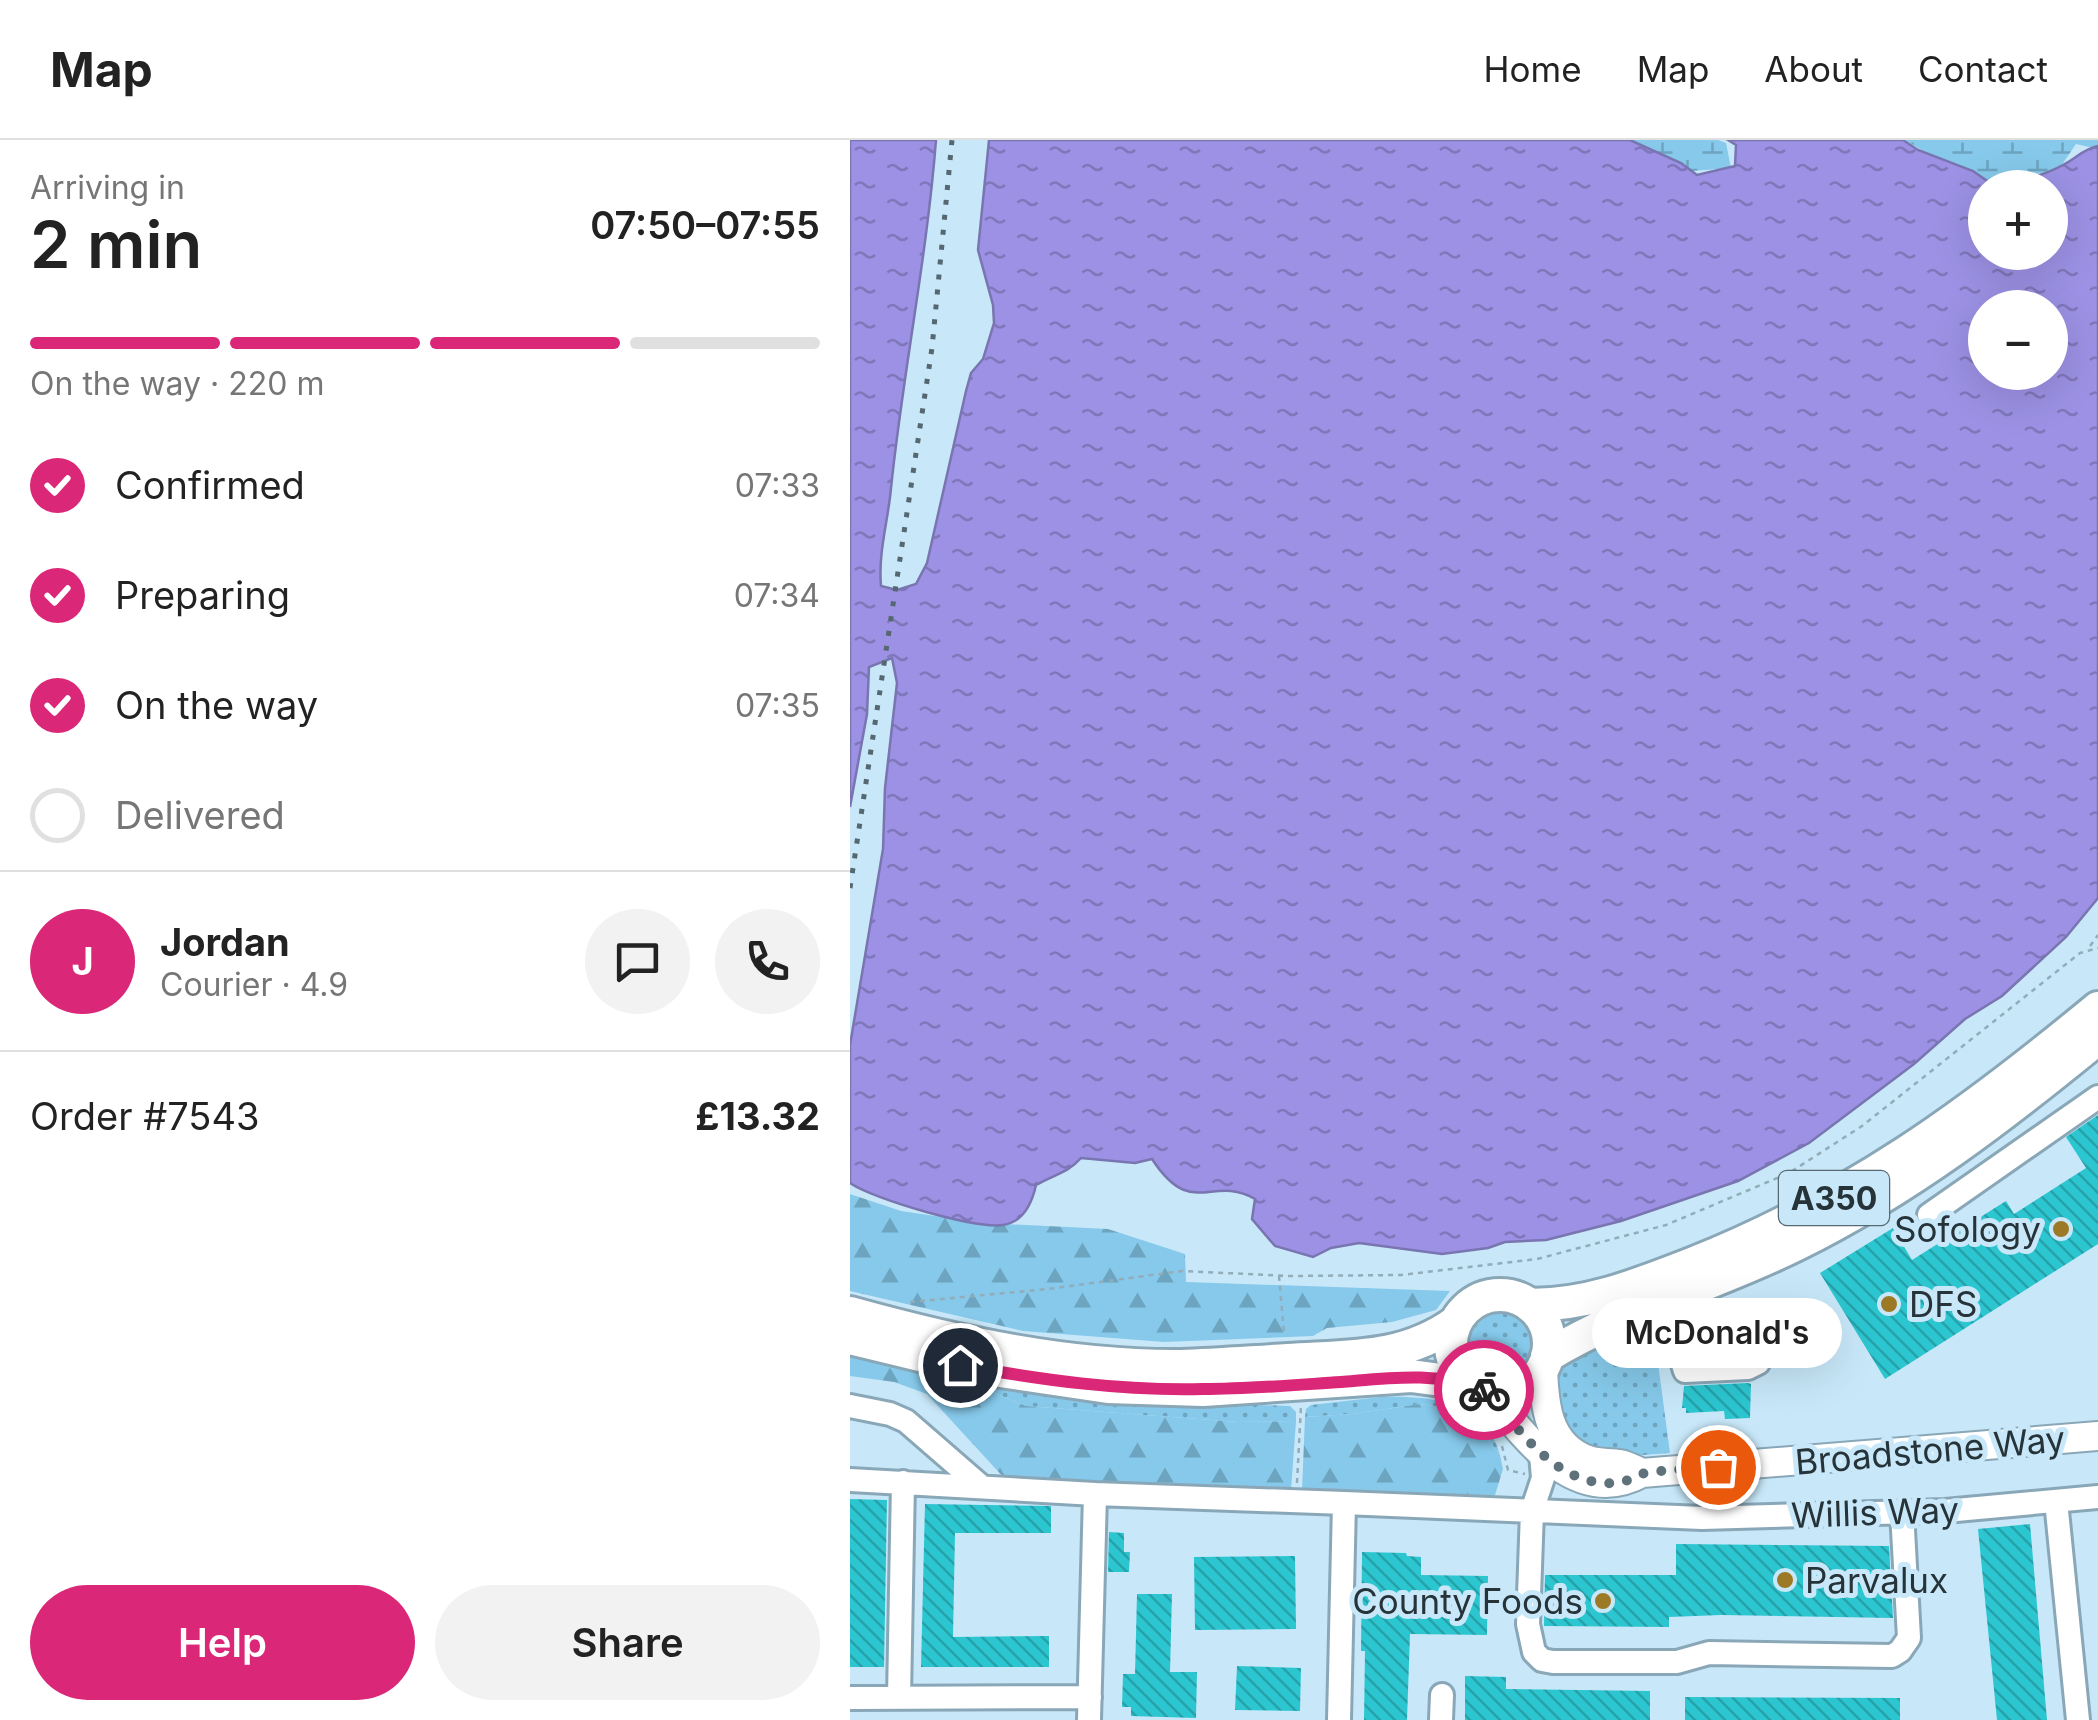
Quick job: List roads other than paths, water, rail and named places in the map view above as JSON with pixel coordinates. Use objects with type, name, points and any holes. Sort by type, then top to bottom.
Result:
[{"type":"highway","name":"A350","points":[[1530,1305],[1601,1297],[1794,1220],[1864,1181],[1945,1128],[2098,1008]]},
{"type":"highway","name":"A350","points":[[1545,1361],[1588,1332],[1760,1262],[1869,1206],[1976,1136],[2098,1038]]},
{"type":"highway","points":[[850,1338],[960,1365],[1108,1387],[1203,1390],[1411,1376],[1480,1388],[1505,1392],[1534,1379],[1545,1361],[1546,1328],[1530,1305],[1507,1295],[1483,1298],[1462,1312],[1451,1335],[1454,1362],[1480,1388]]},
{"type":"highway","points":[[850,1313],[1005,1349],[1096,1362],[1181,1366],[1383,1353],[1433,1338],[1456,1322]]},
{"type":"main road","name":"Broadstone Way","points":[[1545,1361],[1546,1407],[1550,1426],[1560,1440],[1585,1460],[1622,1464],[1642,1473]]},
{"type":"main road","name":"Broadstone Way","points":[[1480,1388],[1541,1454],[1578,1477],[1600,1483],[1623,1483],[1642,1473],[2098,1436]]},
{"type":"street","points":[[1929,1215],[2098,1098]]},
{"type":"street","points":[[1730,1327],[1678,1348],[1684,1372],[1748,1368],[1758,1362]]},
{"type":"street","points":[[850,1406],[906,1421],[982,1487]]},
{"type":"street","points":[[1541,1454],[1543,1478],[1532,1511],[1530,1642],[1534,1652],[1552,1662],[1677,1662],[1710,1652],[1892,1656],[1900,1652],[1908,1638],[1902,1512]]},
{"type":"street","name":"Willis Way","points":[[850,1480],[1095,1494],[1702,1518],[1902,1512],[2098,1497]]},
{"type":"street","points":[[899,1698],[903,1482]]},
{"type":"street","points":[[850,1698],[899,1698],[997,1709],[1089,1708],[1095,1494]]},
{"type":"street","points":[[2056,1501],[2078,1720]]},
{"type":"street","points":[[1339,1720],[1344,1503]]},
{"type":"street","points":[[1441,1720],[1442,1696]]},
{"type":"water","points":[[850,140],[936,140],[881,561],[881,586],[897,590],[916,584],[927,563],[971,373],[983,359],[994,323],[978,250],[989,140],[1630,140],[1681,163],[1697,175],[1735,166],[1736,145],[1728,140],[1903,140],[1918,150],[1970,170],[1968,270],[2068,270],[2068,170],[2052,170],[2098,146],[2098,898],[2066,937],[2002,996],[1965,1019],[1914,1064],[1809,1143],[1738,1181],[1621,1221],[1546,1240],[1505,1242],[1442,1254],[1359,1243],[1331,1248],[1313,1257],[1275,1246],[1252,1219],[1255,1199],[1226,1191],[1191,1192],[1166,1177],[1152,1159],[1135,1163],[1081,1158],[1036,1185],[1026,1211],[1003,1225],[948,1218],[862,1190],[850,1183],[850,1045],[883,849],[885,788],[897,683],[892,658],[869,667],[867,714],[850,807]]},
{"type":"railway","points":[[850,888],[932,348],[952,140]]},
{"type":"place","name":"Sofology","points":[[2061,1229]]},
{"type":"place","name":"DFS","points":[[1889,1304]]},
{"type":"place","name":"McDonald's","points":[[1718,1467]]},
{"type":"place","name":"Parvalux","points":[[1785,1580]]},
{"type":"place","name":"County Foods","points":[[1603,1601]]}]
